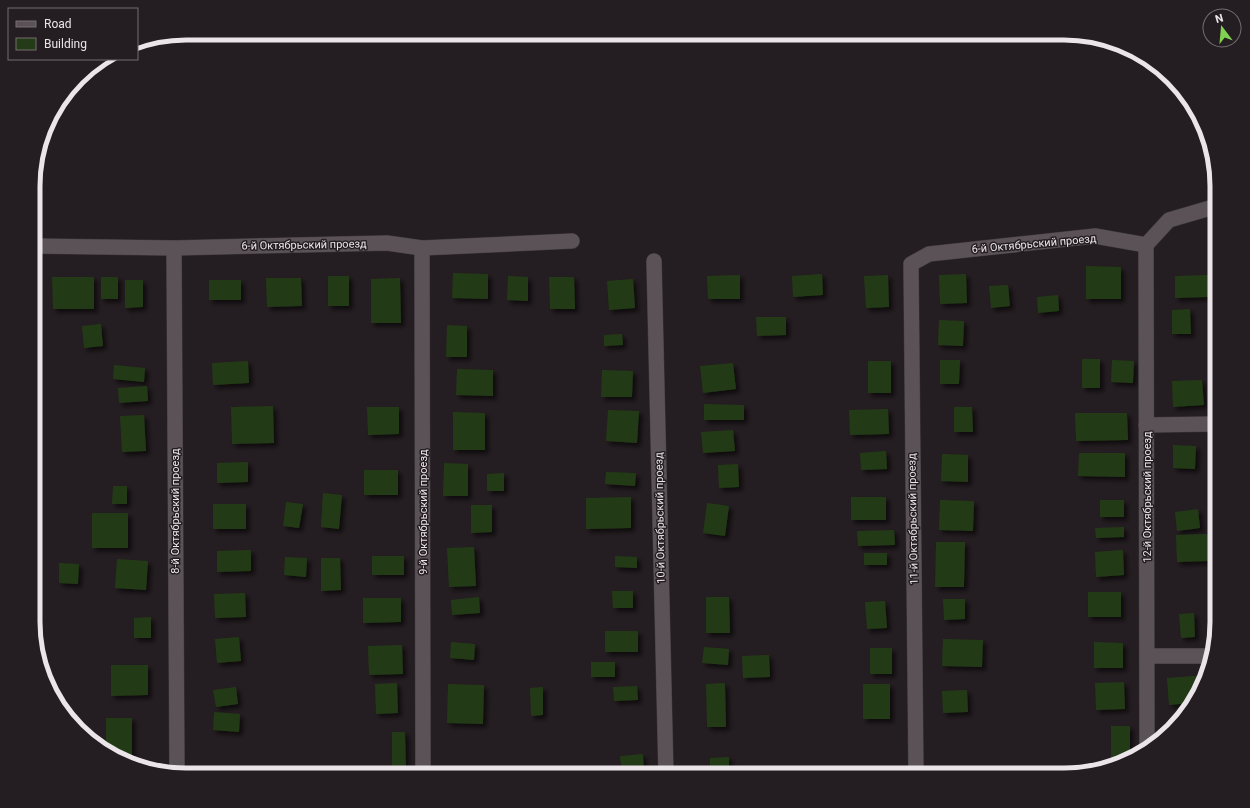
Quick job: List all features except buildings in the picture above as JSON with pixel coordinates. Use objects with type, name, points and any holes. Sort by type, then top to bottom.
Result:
[{"type":"street","points":[[1146,245],[1169,220],[1210,208]]},
{"type":"street","name":"6-й Октябрьский проезд","points":[[911,264],[929,254],[1095,236],[1146,245]]},
{"type":"street","name":"6-й Октябрьский проезд","points":[[40,246],[174,248],[387,243],[422,248],[572,241]]},
{"type":"street","name":"12-й Октябрьский проезд","points":[[1146,245],[1147,742]]},
{"type":"street","name":"8-й Октябрьский проезд","points":[[174,248],[177,768]]},
{"type":"street","name":"9-й Октябрьский проезд","points":[[422,248],[423,768]]},
{"type":"street","name":"10-й Октябрьский проезд","points":[[654,261],[666,768]]},
{"type":"street","name":"11-й Октябрьский проезд","points":[[911,264],[916,768]]},
{"type":"street","points":[[1146,425],[1210,424]]},
{"type":"street","points":[[1147,656],[1206,656]]}]
